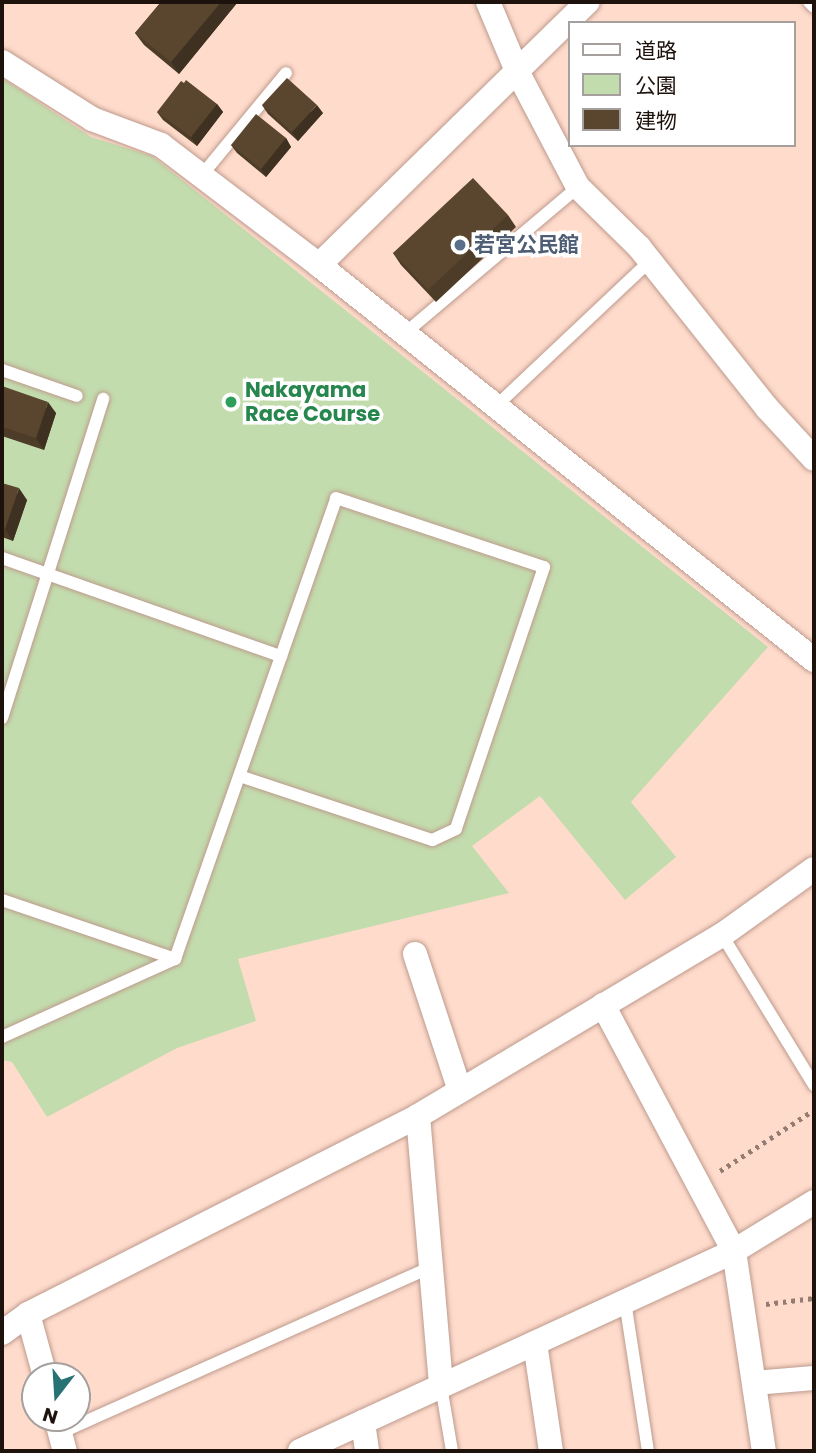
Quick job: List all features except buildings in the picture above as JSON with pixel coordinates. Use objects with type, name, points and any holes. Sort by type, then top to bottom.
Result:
[{"type":"street","points":[[488,2],[517,72],[578,187],[650,261],[767,408],[814,460]]},
{"type":"street","points":[[569,21],[588,2]]},
{"type":"street","points":[[319,265],[568,22]]},
{"type":"street","points":[[2,62],[92,119],[162,145],[319,265],[814,660]]},
{"type":"street","points":[[2,1333],[28,1314],[418,1116],[722,935],[814,869]]},
{"type":"street","points":[[415,954],[460,1091]]},
{"type":"street","points":[[603,1005],[734,1251],[764,1451]]},
{"type":"street","points":[[418,1116],[441,1386]]},
{"type":"street","points":[[300,1451],[734,1251],[814,1202]]},
{"type":"street","points":[[28,1314],[41,1362]]},
{"type":"street","points":[[535,1343],[551,1451]]},
{"type":"street","points":[[754,1383],[814,1378]]},
{"type":"street","points":[[363,1422],[367,1451]]},
{"type":"lane","points":[[809,2],[814,7]]},
{"type":"lane","points":[[202,175],[286,73]]},
{"type":"lane","points":[[404,334],[578,187]]},
{"type":"lane","points":[[495,407],[650,261]]},
{"type":"lane","points":[[2,370],[77,396]]},
{"type":"lane","points":[[2,718],[103,399]]},
{"type":"lane","points":[[2,1037],[175,959],[336,498],[544,567],[456,829],[432,840],[240,776]]},
{"type":"lane","points":[[2,558],[281,656]]},
{"type":"lane","points":[[2,900],[175,959]]},
{"type":"lane","points":[[722,935],[814,1085]]},
{"type":"lane","points":[[60,1434],[431,1267]]},
{"type":"lane","points":[[625,1301],[648,1451]]},
{"type":"lane","points":[[441,1386],[452,1451]]},
{"type":"path","points":[[699,1184],[814,1110]]},
{"type":"path","points":[[743,1307],[814,1298]]},
{"type":"green space","name":"Nakayama Race Course","points":[[2,78],[91,137],[152,156],[768,647],[631,802],[676,857],[625,900],[540,796],[472,846],[509,893],[238,959],[256,1021],[177,1048],[47,1117],[12,1062],[2,1060]]},
{"type":"place","name":"若宮公民館","points":[[460,245]]},
{"type":"place","name":"Nakayama Race Course","points":[[231,402]]}]
